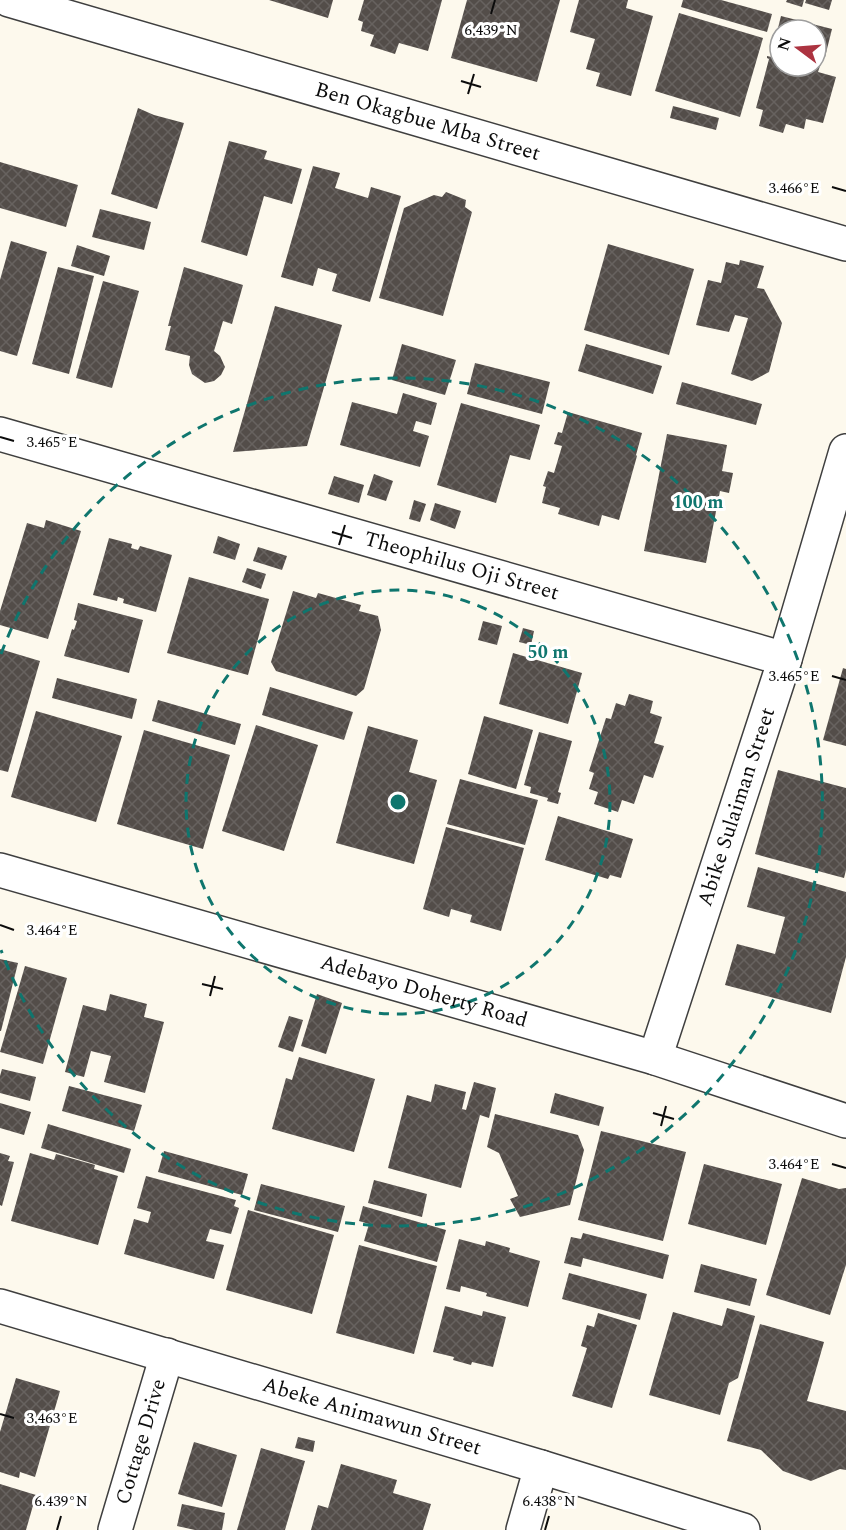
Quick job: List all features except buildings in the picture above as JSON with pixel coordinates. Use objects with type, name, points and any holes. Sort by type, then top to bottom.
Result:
[{"type":"street","name":"Ben Okagbue Mba Street","points":[[9,0],[846,244]]},
{"type":"street","name":"Theophilus Oji Street","points":[[0,434],[785,659]]},
{"type":"street","name":"Abike Sulaiman Street","points":[[655,1058],[785,659],[846,451]]},
{"type":"street","name":"Adebayo Doherty Road","points":[[0,870],[655,1058],[846,1121]]},
{"type":"street","name":"Abeke Animawun Street","points":[[0,1306],[541,1467],[743,1530]]},
{"type":"street","name":"Cottage Drive","points":[[116,1530],[167,1355]]},
{"type":"street","points":[[523,1530],[541,1467]]}]
